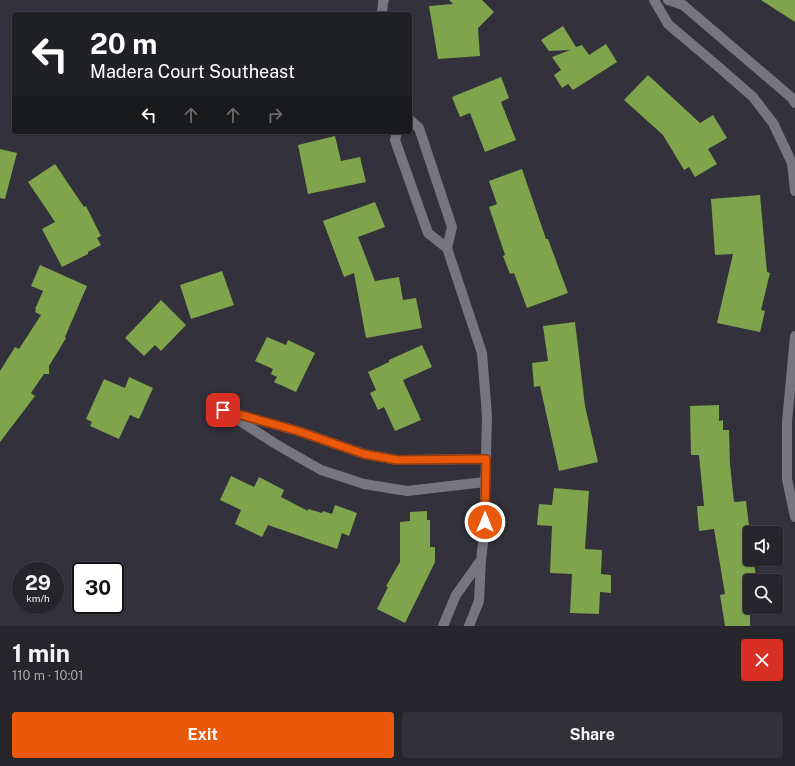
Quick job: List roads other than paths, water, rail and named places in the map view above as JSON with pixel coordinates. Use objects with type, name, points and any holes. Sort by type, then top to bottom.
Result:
[{"type":"street","points":[[382,12],[384,0]]},
{"type":"street","points":[[654,0],[668,24],[753,97],[773,123],[792,163],[795,191]]},
{"type":"street","points":[[668,0],[683,5],[792,98],[795,103]]},
{"type":"street","points":[[412,122],[419,128],[452,227],[447,248],[482,353],[487,416],[484,535],[479,601],[469,626]]},
{"type":"street","points":[[396,134],[395,140],[428,233],[447,248]]},
{"type":"street","points":[[795,336],[787,422],[787,479],[795,517]]},
{"type":"street","points":[[485,482],[407,491],[364,484],[321,470],[274,443],[223,410],[298,431],[364,454],[397,460],[486,459]]},
{"type":"street","points":[[443,626],[456,595],[481,560]]}]
